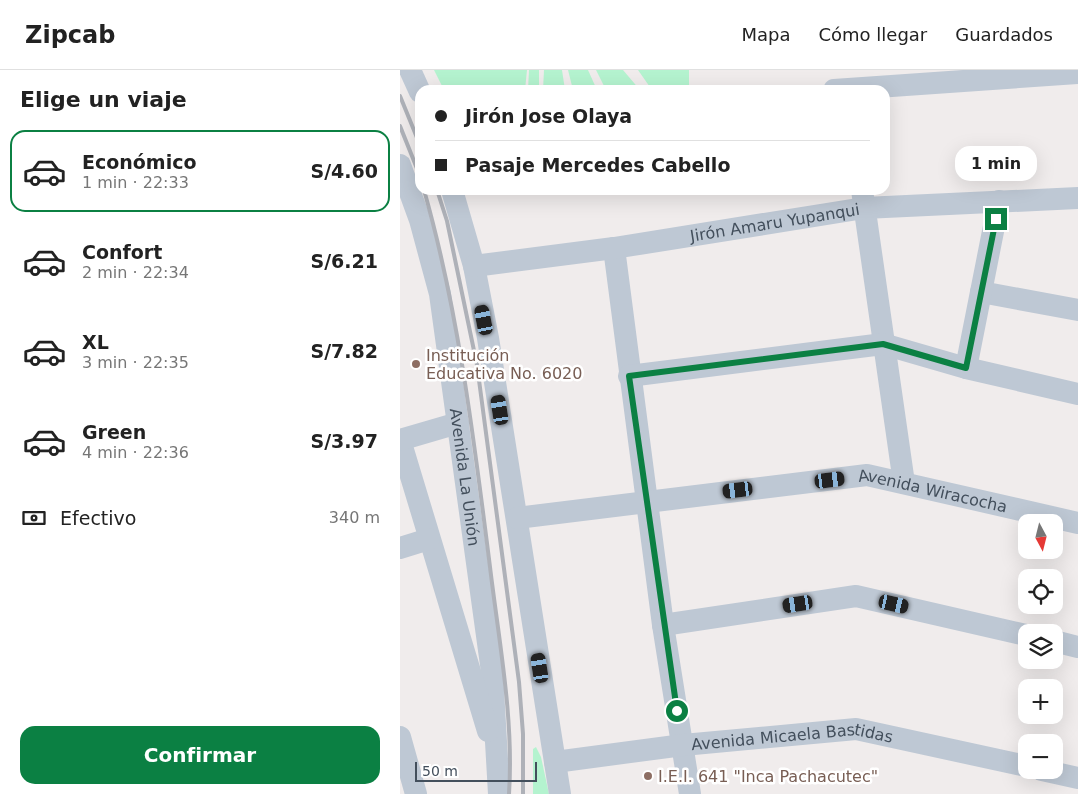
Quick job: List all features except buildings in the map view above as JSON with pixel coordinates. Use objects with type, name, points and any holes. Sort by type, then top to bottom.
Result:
[{"type":"street","points":[[410,70],[417,85]]},
{"type":"street","points":[[845,84],[1078,73]]},
{"type":"street","name":"Avenida La Unión","points":[[400,166],[420,220],[440,294],[492,672],[499,794]]},
{"type":"street","points":[[453,195],[474,266],[488,338],[560,794]]},
{"type":"street","name":"Jirón Amaru Yupanqui","points":[[474,266],[614,248],[863,199],[999,200],[1078,198]]},
{"type":"street","points":[[863,199],[904,483]]},
{"type":"street","points":[[966,368],[999,200]]},
{"type":"street","points":[[614,248],[629,376],[663,625],[690,794]]},
{"type":"street","points":[[981,292],[1078,310]]},
{"type":"street","points":[[629,376],[883,344],[966,368],[1078,394]]},
{"type":"street","points":[[458,423],[400,440],[474,689],[498,759]]},
{"type":"street","name":"Avenida Wiracocha","points":[[517,518],[867,475],[1078,523]]},
{"type":"street","points":[[400,548],[429,539]]},
{"type":"street","points":[[663,625],[856,596],[1018,633]]},
{"type":"street","points":[[1063,643],[1078,647]]},
{"type":"street","name":"Avenida Micaela Bastidas","points":[[555,762],[683,745],[856,729],[1018,764]]},
{"type":"street","points":[[400,737],[416,794]]},
{"type":"street","points":[[1063,776],[1076,780]]},
{"type":"green space","points":[[434,70],[527,70],[526,85],[442,85]]},
{"type":"green space","points":[[529,70],[539,70],[539,85],[528,85]]},
{"type":"green space","points":[[544,70],[562,70],[564,85],[543,85]]},
{"type":"green space","points":[[568,70],[588,70],[595,85],[572,85]]},
{"type":"green space","points":[[596,70],[623,70],[636,85],[604,85]]},
{"type":"green space","points":[[638,70],[689,70],[689,85],[648,85]]},
{"type":"green space","points":[[536,747],[541,757],[549,794],[533,794],[533,749]]},
{"type":"railway","points":[[400,96],[415,133]]},
{"type":"railway","points":[[400,126],[415,164]]},
{"type":"railway","points":[[425,195],[447,283],[471,425],[508,709],[509,794]]},
{"type":"railway","points":[[439,195],[447,221],[477,365],[519,682],[523,734],[523,794]]},
{"type":"place","name":"Institución Educativa No. 6020","points":[[416,364]]},
{"type":"place","name":"I.E.I. 641 \"Inca Pachacutec\"","points":[[648,776]]},
{"type":"route","points":[[677,711],[663,625],[629,376],[883,344],[966,368],[996,219]]}]
